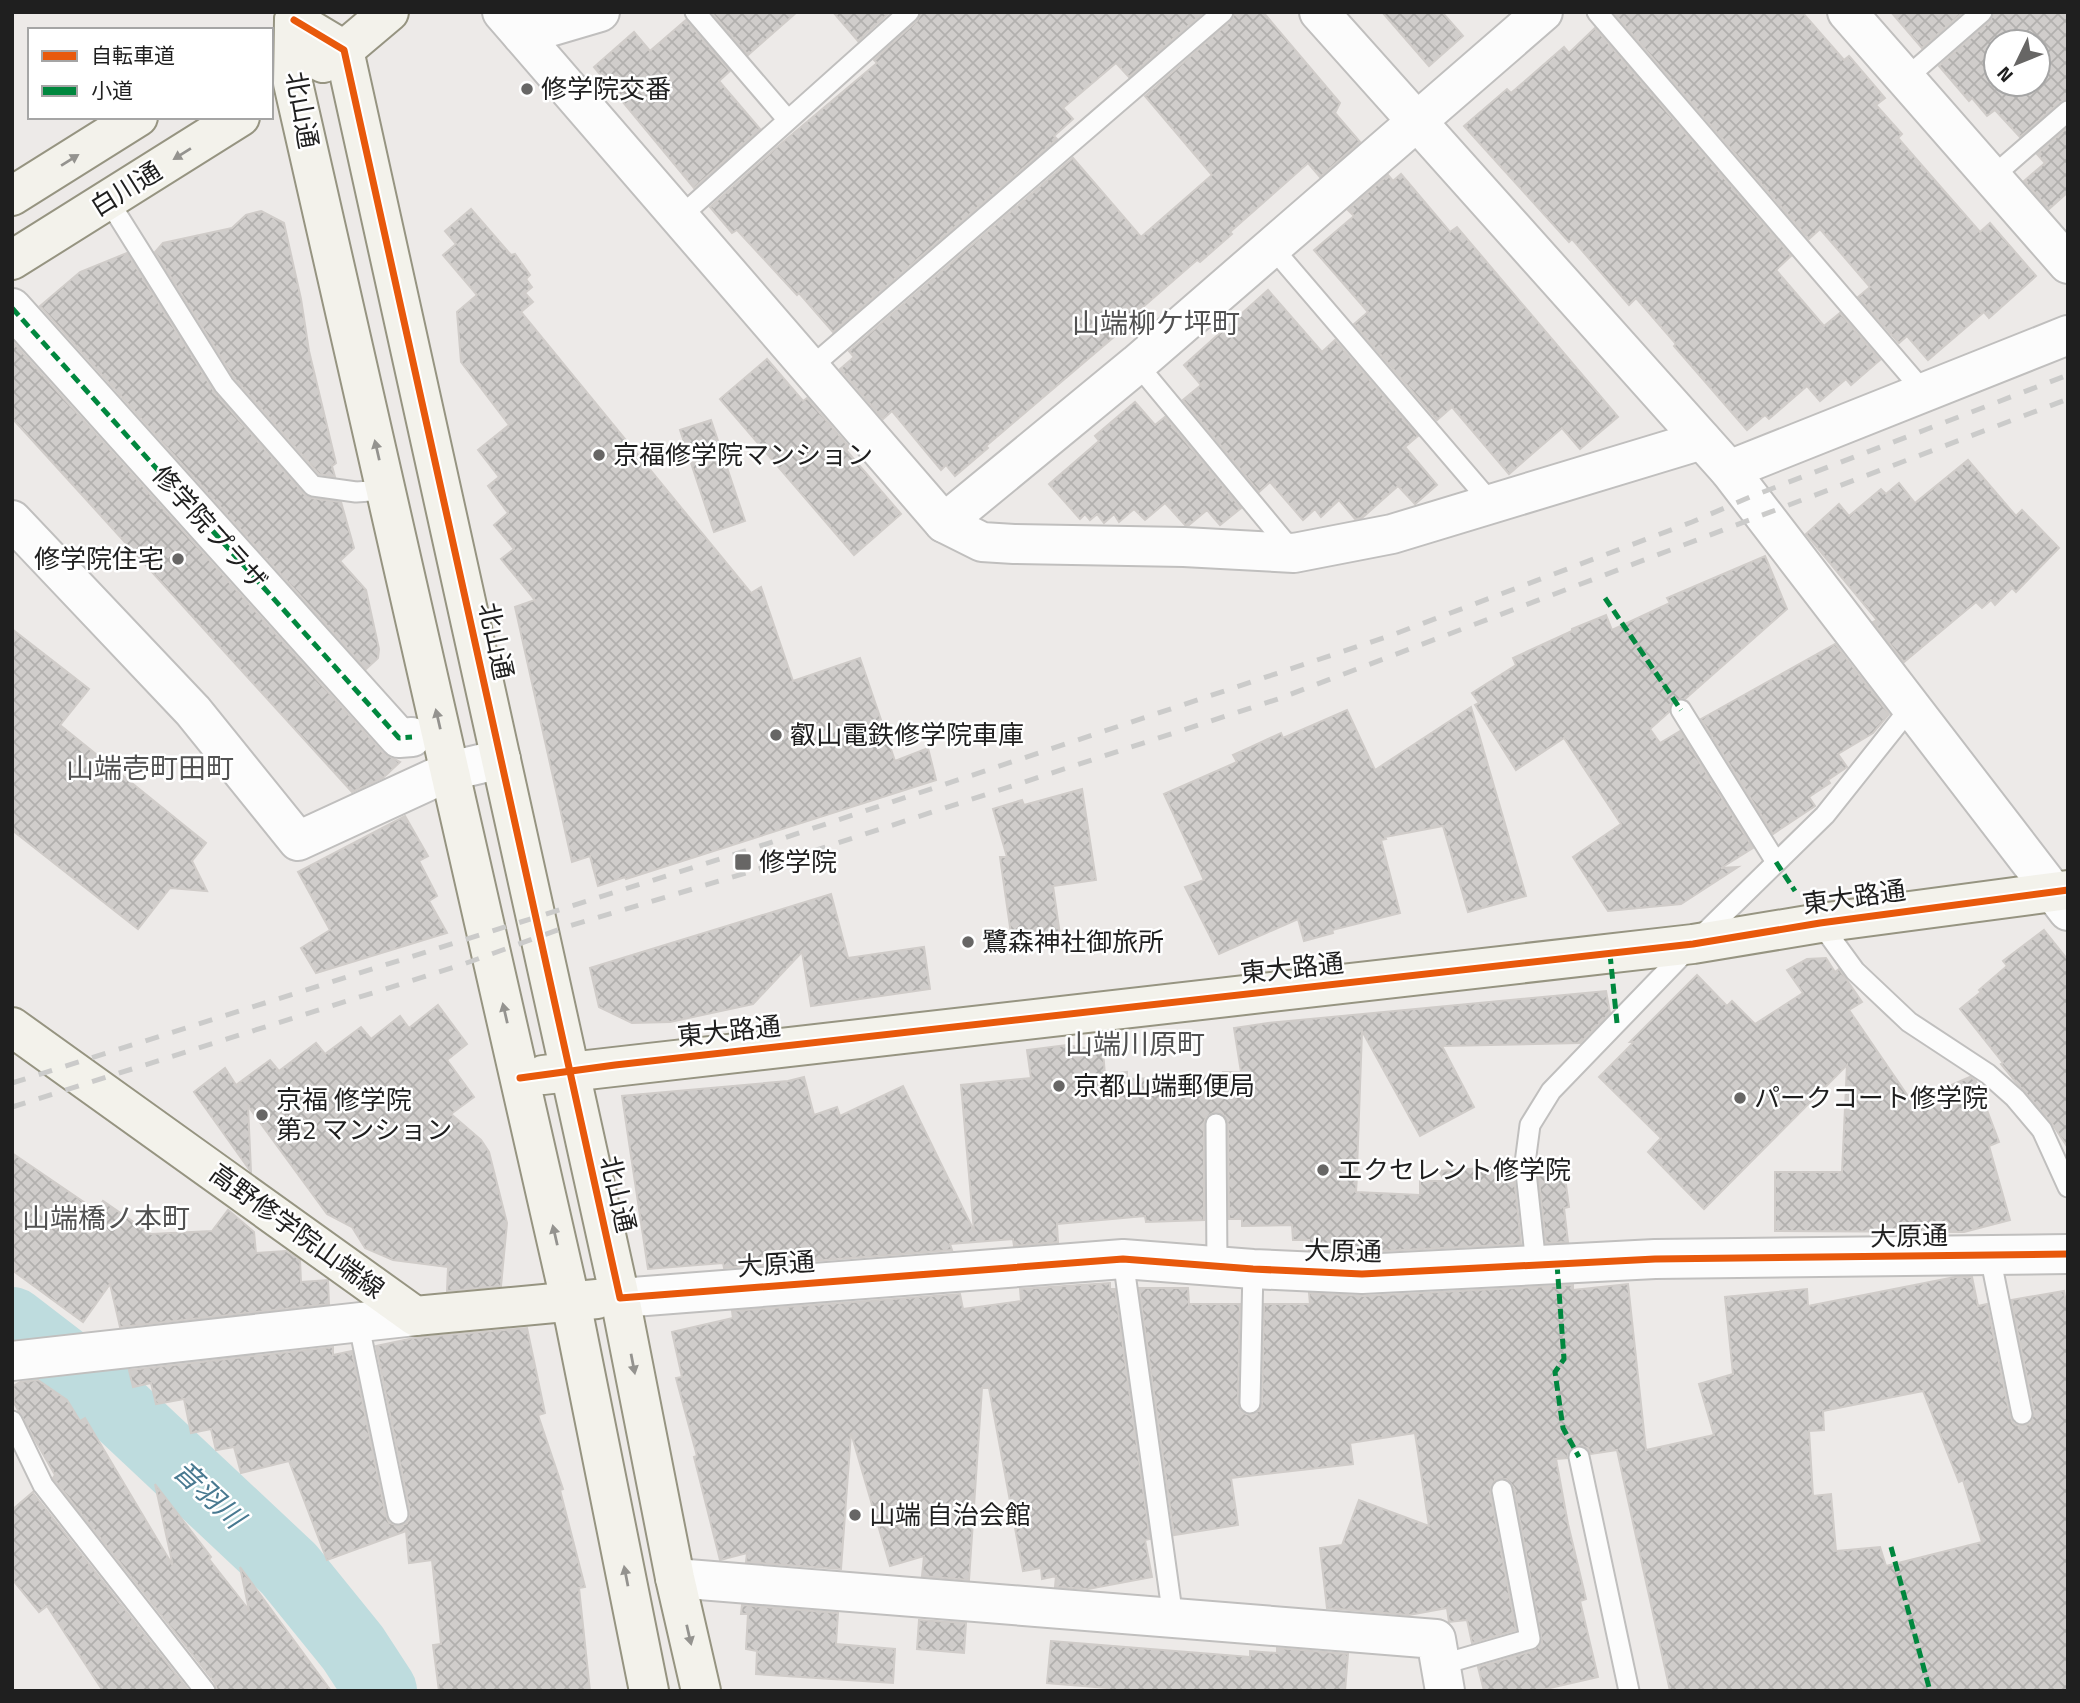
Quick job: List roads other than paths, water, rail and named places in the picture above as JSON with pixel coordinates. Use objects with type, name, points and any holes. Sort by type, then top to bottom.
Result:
[{"type":"street","points":[[282,90],[344,50],[389,12]]},
{"type":"street","points":[[512,24],[600,12]]},
{"type":"street","points":[[1320,12],[1729,470],[1911,707],[2063,897]]},
{"type":"street","points":[[944,523],[1138,364],[1543,12]]},
{"type":"street","points":[[1847,12],[2068,264]]},
{"type":"street","name":"北山通","points":[[649,1691],[570,1301],[386,490],[282,90],[290,22],[344,50],[620,1297],[675,1578],[701,1691]]},
{"type":"street","points":[[512,24],[944,523],[982,542],[1184,547],[1294,553],[1392,534],[1702,440]]},
{"type":"street","name":"白川通","points":[[12,196],[135,119]]},
{"type":"street","name":"白川通","points":[[12,260],[237,119]]},
{"type":"street","name":"修学院プラザ","points":[[12,308],[400,738],[411,737]]},
{"type":"street","points":[[1729,470],[2068,335]]},
{"type":"street","points":[[12,520],[193,712],[298,841],[450,771],[501,759]]},
{"type":"street","name":"東大路通","points":[[520,1078],[569,1070],[1693,944],[1820,923],[2063,897]]},
{"type":"street","name":"高野修学院山端線","points":[[12,1027],[415,1316]]},
{"type":"street","name":"大原通","points":[[620,1297],[1122,1259],[1362,1274],[1655,1259],[2068,1254]]},
{"type":"street","points":[[12,1361],[358,1321],[620,1297]]},
{"type":"street","points":[[675,1578],[1436,1639],[1442,1678]]},
{"type":"lane","points":[[695,12],[787,119]]},
{"type":"lane","points":[[680,217],[909,12]]},
{"type":"lane","points":[[810,368],[1223,12]]},
{"type":"lane","points":[[1597,12],[1924,393]]},
{"type":"lane","points":[[1905,79],[1982,12]]},
{"type":"lane","points":[[1992,177],[2068,111]]},
{"type":"lane","points":[[108,200],[224,385],[313,486],[356,492],[386,490]]},
{"type":"lane","points":[[1272,246],[1493,505]]},
{"type":"lane","points":[[1138,364],[1294,553]]},
{"type":"lane","points":[[1536,1265],[1525,1163],[1530,1125],[1551,1091],[1693,944],[1825,815],[1911,707]]},
{"type":"lane","points":[[1681,710],[1776,863]]},
{"type":"lane","points":[[1820,923],[1855,971],[1909,1022],[1988,1074],[2015,1098],[2042,1130],[2068,1187]]},
{"type":"lane","points":[[1216,1124],[1250,1403]]},
{"type":"lane","points":[[1990,1256],[2022,1415]]},
{"type":"lane","points":[[1122,1259],[1173,1618]]},
{"type":"lane","points":[[358,1321],[398,1514]]},
{"type":"lane","points":[[12,1421],[43,1485],[205,1691]]},
{"type":"lane","points":[[1579,1457],[1629,1691]]},
{"type":"lane","points":[[1442,1678],[1530,1639],[1502,1490]]},
{"type":"waterway","name":"音羽川","points":[[12,1323],[94,1386],[289,1569],[353,1648],[381,1691]]},
{"type":"railway","points":[[12,1083],[742,852],[1392,635],[1692,522],[1750,497],[2068,375]]},
{"type":"railway","points":[[12,1107],[461,965],[566,927],[746,873],[1278,699],[2068,399]]},
{"type":"place","name":"修学院交番","points":[[527,89]]},
{"type":"place","name":"京福修学院マンション","points":[[599,455]]},
{"type":"place","name":"修学院住宅","points":[[178,559]]},
{"type":"place","name":"叡山電鉄修学院車庫","points":[[776,735]]},
{"type":"place","name":"修学院","points":[[743,862]]},
{"type":"place","name":"鷺森神社御旅所","points":[[968,942]]},
{"type":"place","name":"京都山端郵便局","points":[[1059,1086]]},
{"type":"place","name":"パークコート修学院","points":[[1740,1098]]},
{"type":"place","name":"京福 修学院 第2 マンション","points":[[262,1115]]},
{"type":"place","name":"エクセレント修学院","points":[[1323,1170]]},
{"type":"place","name":"山端 自治会館","points":[[855,1515]]},
{"type":"district","name":"山端柳ケ坪町","points":[[1156,323]]},
{"type":"district","name":"山端壱町田町","points":[[150,768]]},
{"type":"district","name":"山端川原町","points":[[1135,1044]]},
{"type":"district","name":"山端橋ノ本町","points":[[106,1218]]}]
